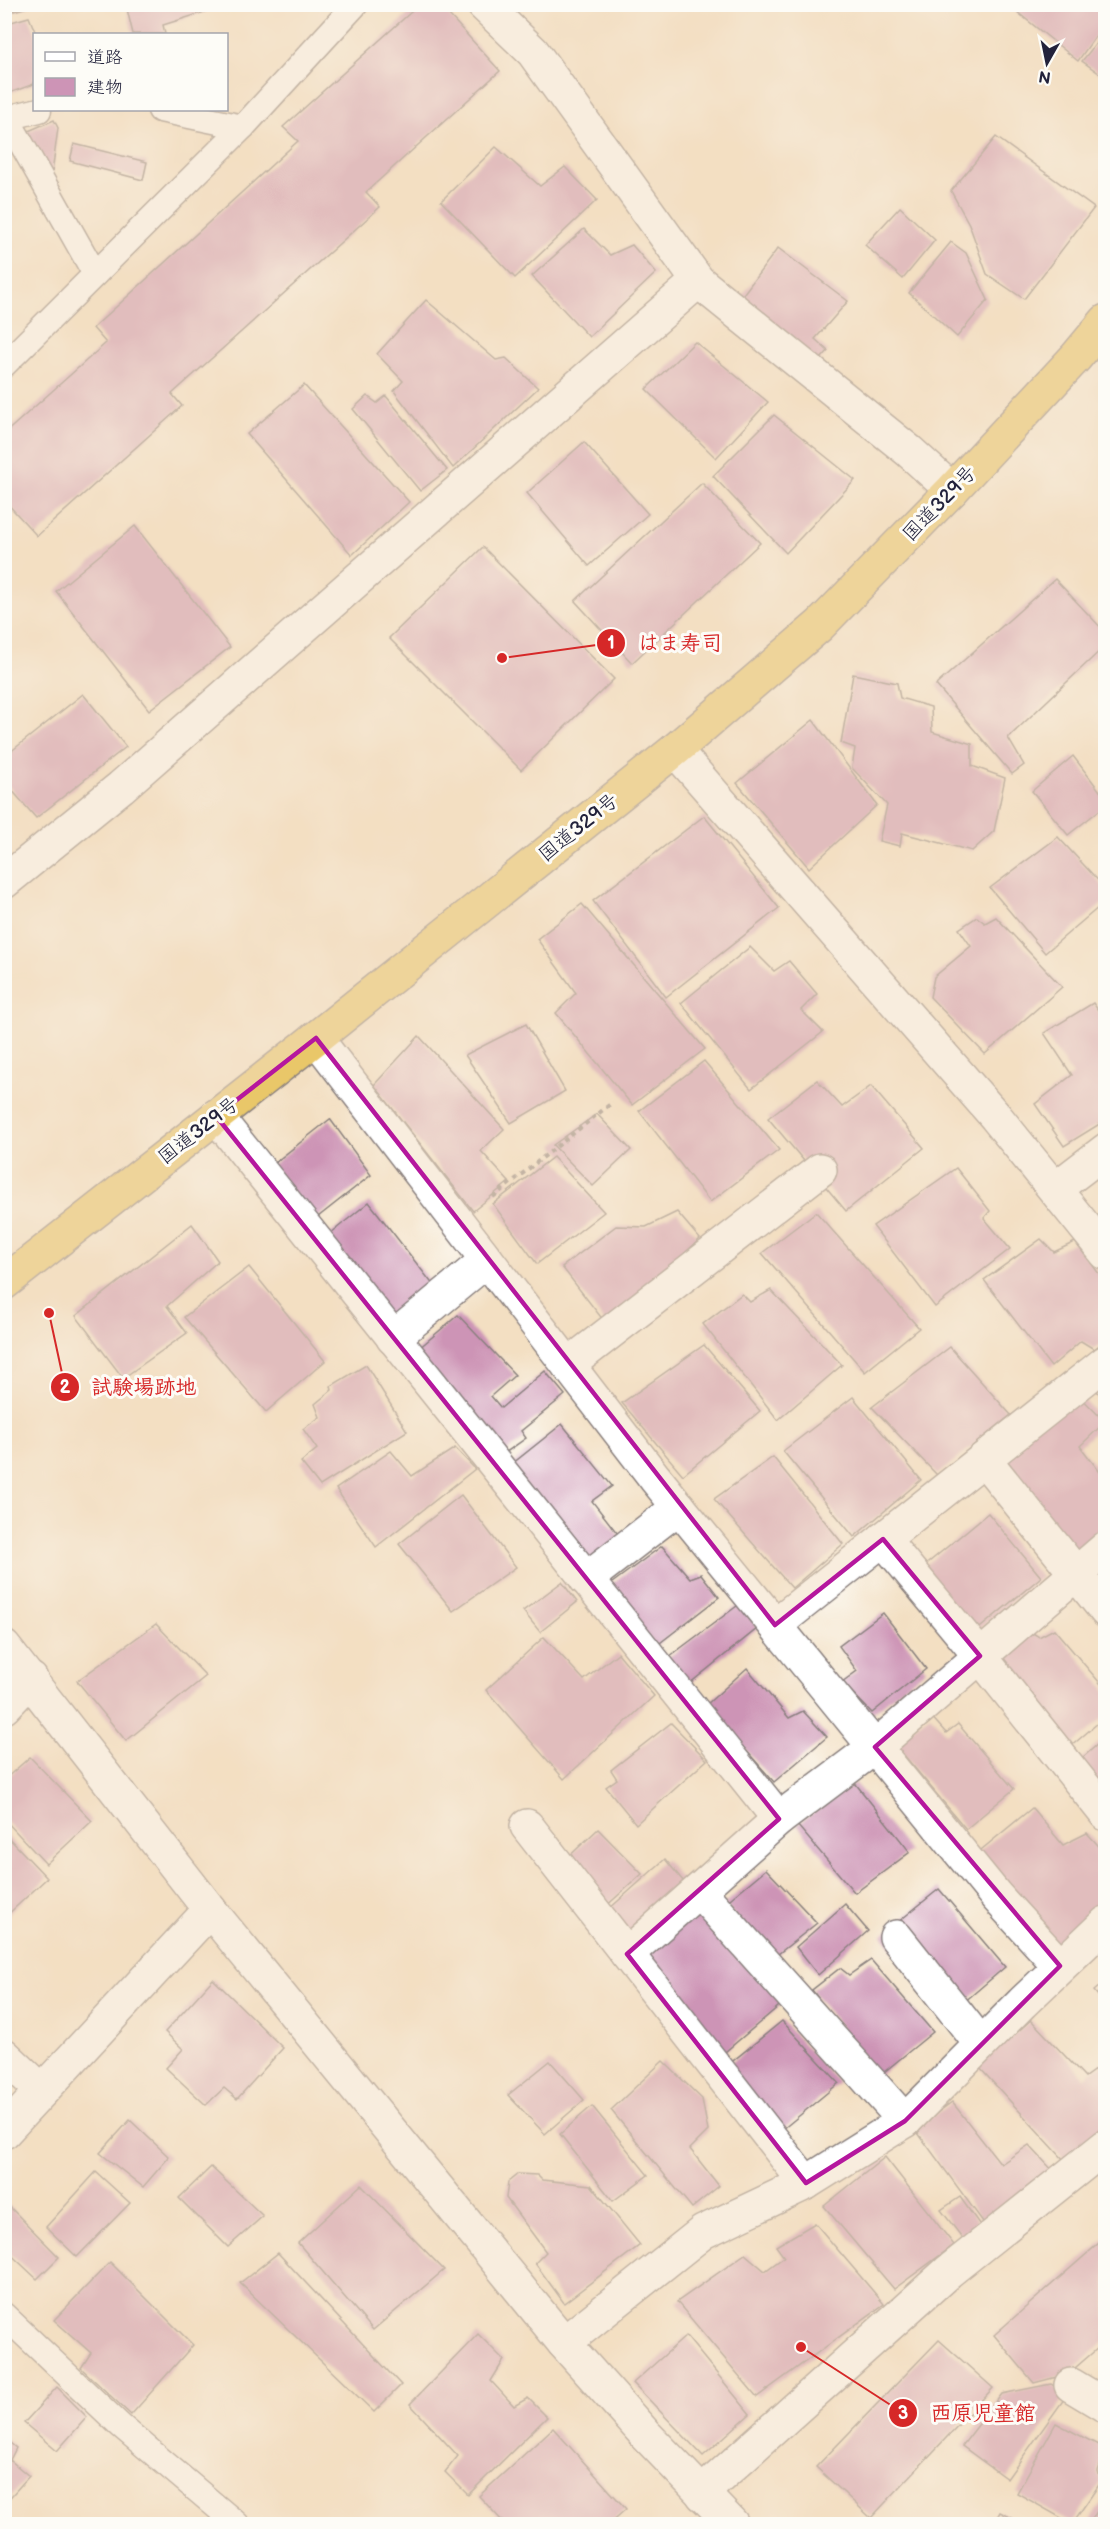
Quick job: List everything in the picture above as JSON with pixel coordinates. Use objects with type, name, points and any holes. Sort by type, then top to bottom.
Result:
[{"type":"highway","name":"国道329号","points":[[4,1283],[316,1038],[675,750],[820,625],[952,490],[1076,357],[1106,321]]},
{"type":"street","points":[[483,4],[533,52],[698,281],[909,451],[952,490]]},
{"type":"street","points":[[4,882],[121,787],[698,281]]},
{"type":"street","points":[[675,750],[996,1117],[1106,1252]]},
{"type":"street","points":[[316,1038],[679,1507],[996,1896],[1060,1966]]},
{"type":"street","points":[[216,1116],[779,1819]]},
{"type":"street","points":[[1054,1189],[1106,1150]]},
{"type":"street","points":[[568,1365],[820,1170]]},
{"type":"street","points":[[393,1338],[487,1260]]},
{"type":"street","points":[[775,1624],[1106,1362]]},
{"type":"street","points":[[984,1459],[1106,1611]]},
{"type":"street","points":[[586,1579],[679,1507]]},
{"type":"street","points":[[883,1539],[1106,1814]]},
{"type":"street","points":[[627,1954],[779,1819],[875,1747],[1074,1573],[1106,1548]]},
{"type":"street","points":[[4,1647],[210,1910],[564,2343],[646,2435],[732,2524]]},
{"type":"street","points":[[4,1707],[30,1679]]},
{"type":"street","points":[[527,1826],[806,2183]]},
{"type":"street","points":[[699,1891],[905,2121]]},
{"type":"street","points":[[4,2132],[210,1910]]},
{"type":"street","points":[[564,2343],[703,2232],[806,2183],[905,2121],[1106,1923]]},
{"type":"street","points":[[896,1937],[981,2044]]},
{"type":"street","points":[[4,2055],[42,2091]]},
{"type":"street","points":[[704,2495],[724,2473],[948,2272],[1106,2146]]},
{"type":"street","points":[[1071,2385],[1106,2406]]},
{"type":"lane","points":[[4,365],[243,127],[357,4]]},
{"type":"lane","points":[[35,111],[7,118],[95,274]]},
{"type":"lane","points":[[165,111],[243,127]]},
{"type":"lane","points":[[4,2315],[121,2426],[237,2524]]},
{"type":"path","points":[[460,1224],[613,1101]]},
{"type":"highlighted area","points":[[316,1038],[775,1625],[883,1539],[980,1656],[875,1747],[1060,1966],[905,2121],[806,2183],[627,1954],[779,1819],[216,1116]]},
{"type":"building","points":[[12,4],[34,4],[34,5],[14,11]]},
{"type":"building","points":[[227,4],[163,25],[165,33],[133,33],[126,5]]},
{"type":"building","points":[[420,4],[439,4],[500,71],[366,192],[380,207],[172,394],[182,406],[37,536],[4,500],[4,434],[106,343],[93,328],[298,141],[283,127]]},
{"type":"building","points":[[1013,4],[1106,4],[1106,21],[1078,61],[1011,7]]},
{"type":"building","points":[[29,17],[36,33],[33,33],[33,84],[4,95],[4,24]]},
{"type":"building","points":[[1106,31],[1106,78],[1082,61]]},
{"type":"building","points":[[54,120],[58,128],[52,173],[19,135]]},
{"type":"building","points":[[996,137],[1094,208],[1024,299],[987,274],[969,224],[951,191]]},
{"type":"building","points":[[74,144],[147,162],[143,180],[70,161]]},
{"type":"building","points":[[496,147],[540,186],[565,167],[597,200],[515,278],[441,201]]},
{"type":"building","points":[[900,207],[935,240],[903,279],[865,245]]},
{"type":"building","points":[[584,229],[610,255],[632,245],[656,273],[589,337],[532,276]]},
{"type":"building","points":[[951,242],[966,253],[988,300],[957,337],[909,293]]},
{"type":"building","points":[[778,248],[848,301],[815,339],[828,351],[813,368],[738,301]]},
{"type":"building","points":[[426,300],[496,360],[506,358],[538,388],[453,468],[394,391],[403,381],[377,354]]},
{"type":"building","points":[[695,342],[768,402],[716,458],[646,389]]},
{"type":"building","points":[[304,385],[409,502],[352,555],[247,434]]},
{"type":"building","points":[[367,396],[377,403],[386,396],[447,470],[420,491],[353,409]]},
{"type":"building","points":[[774,415],[855,480],[786,553],[713,476]]},
{"type":"building","points":[[584,442],[648,514],[589,566],[527,493]]},
{"type":"building","points":[[702,483],[760,543],[632,663],[575,601]]},
{"type":"building","points":[[135,526],[230,647],[149,710],[56,591]]},
{"type":"building","points":[[483,547],[614,679],[521,770],[389,638]]},
{"type":"building","points":[[1055,579],[1106,633],[1106,645],[1008,738],[1024,765],[1012,774],[936,685]]},
{"type":"building","points":[[853,674],[897,683],[900,698],[931,707],[932,732],[972,744],[972,766],[1005,778],[994,831],[972,851],[902,833],[900,846],[879,841],[887,805],[852,768],[855,748],[841,743]]},
{"type":"building","points":[[83,694],[126,747],[36,818],[4,781],[4,757]]},
{"type":"building","points":[[813,720],[877,805],[809,868],[737,783]]},
{"type":"building","points":[[1073,756],[1106,799],[1106,805],[1068,835],[1032,791]]},
{"type":"building","points":[[704,816],[779,908],[666,997],[593,901]]},
{"type":"building","points":[[1058,837],[1106,889],[1106,901],[1045,953],[990,888]]},
{"type":"building","points":[[582,904],[705,1049],[632,1105],[556,1013],[576,993],[537,939]]},
{"type":"building","points":[[977,917],[985,923],[996,917],[1062,987],[985,1054],[930,997],[934,977],[971,946],[959,929]]},
{"type":"building","points":[[750,947],[774,971],[789,961],[817,994],[801,1010],[823,1032],[751,1089],[681,1003]]},
{"type":"building","points":[[1093,1003],[1106,1021],[1106,1120],[1064,1146],[1035,1104],[1072,1075],[1044,1033]]},
{"type":"building","points":[[526,1024],[565,1091],[511,1123],[465,1055]]},
{"type":"building","points":[[419,1036],[504,1129],[481,1151],[509,1182],[473,1211],[374,1085]]},
{"type":"building","points":[[704,1061],[779,1150],[710,1202],[639,1111]]},
{"type":"building","points":[[817,1080],[842,1107],[871,1086],[924,1148],[846,1211],[768,1118]]},
{"type":"building","points":[[597,1114],[631,1150],[593,1186],[553,1145]]},
{"type":"building","points":[[330,1119],[371,1175],[304,1228],[262,1173]]},
{"type":"building","points":[[553,1157],[604,1212],[537,1264],[493,1204]]},
{"type":"building","points":[[956,1168],[990,1211],[984,1218],[1010,1249],[935,1307],[873,1226]]},
{"type":"building","points":[[369,1202],[441,1295],[390,1333],[314,1247]]},
{"type":"building","points":[[677,1212],[700,1239],[607,1325],[562,1267],[616,1226],[646,1227]]},
{"type":"building","points":[[816,1212],[919,1328],[865,1372],[762,1253]]},
{"type":"building","points":[[192,1224],[218,1261],[167,1306],[187,1333],[123,1378],[76,1316]]},
{"type":"building","points":[[1041,1239],[1054,1252],[1075,1242],[1106,1283],[1106,1340],[1094,1349],[1081,1341],[1051,1367],[984,1280]]},
{"type":"building","points":[[249,1267],[325,1361],[266,1412],[184,1317]]},
{"type":"building","points":[[771,1290],[842,1365],[778,1420],[703,1324],[742,1294],[750,1302]]},
{"type":"building","points":[[458,1315],[515,1375],[491,1396],[501,1408],[545,1371],[565,1395],[521,1431],[526,1438],[495,1460],[411,1355]]},
{"type":"building","points":[[704,1345],[760,1411],[683,1475],[622,1403]]},
{"type":"building","points":[[950,1347],[1011,1415],[937,1475],[872,1407]]},
{"type":"building","points":[[366,1365],[407,1431],[320,1486],[301,1462],[317,1449],[303,1429],[320,1417],[315,1404],[332,1390],[331,1386]]},
{"type":"building","points":[[1106,1384],[1106,1402],[1097,1391]]},
{"type":"building","points":[[1073,1389],[1105,1422],[1080,1446],[1103,1476],[1106,1475],[1106,1532],[1066,1565],[997,1456]]},
{"type":"building","points":[[853,1397],[921,1480],[854,1537],[783,1451]]},
{"type":"building","points":[[562,1424],[612,1486],[592,1501],[625,1543],[587,1573],[507,1468]]},
{"type":"building","points":[[455,1448],[475,1469],[376,1547],[336,1489],[391,1451],[412,1476]]},
{"type":"building","points":[[773,1457],[843,1544],[792,1588],[714,1499]]},
{"type":"building","points":[[461,1495],[516,1567],[453,1611],[399,1544]]},
{"type":"building","points":[[988,1513],[1041,1577],[969,1637],[917,1572]]},
{"type":"building","points":[[662,1546],[690,1578],[701,1574],[719,1597],[656,1646],[604,1589]]},
{"type":"building","points":[[562,1582],[577,1602],[540,1632],[523,1611]]},
{"type":"building","points":[[741,1603],[758,1628],[684,1688],[662,1662]]},
{"type":"building","points":[[883,1613],[926,1669],[872,1713],[842,1682],[857,1671],[839,1646]]},
{"type":"building","points":[[156,1624],[206,1676],[126,1741],[77,1681]]},
{"type":"building","points":[[1023,1627],[1039,1637],[1054,1629],[1106,1690],[1106,1716],[1069,1748],[992,1656]]},
{"type":"building","points":[[544,1637],[584,1680],[618,1653],[654,1696],[564,1779],[486,1690]]},
{"type":"building","points":[[747,1668],[789,1718],[803,1711],[827,1737],[774,1782],[706,1705]]},
{"type":"building","points":[[930,1715],[946,1733],[958,1724],[1014,1789],[966,1829],[893,1742]]},
{"type":"building","points":[[671,1723],[707,1760],[636,1824],[606,1787],[617,1779],[611,1770]]},
{"type":"building","points":[[1106,1737],[1106,1800],[1074,1765]]},
{"type":"building","points":[[30,1757],[92,1821],[46,1864],[5,1820],[5,1779]]},
{"type":"building","points":[[855,1783],[910,1852],[855,1893],[797,1825]]},
{"type":"building","points":[[1032,1808],[1063,1845],[1087,1833],[1106,1854],[1106,1905],[1058,1952],[976,1854]]},
{"type":"building","points":[[598,1829],[642,1874],[604,1908],[561,1864]]},
{"type":"building","points":[[4,1833],[47,1878],[4,1918]]},
{"type":"building","points":[[665,1859],[688,1887],[632,1937],[608,1910]]},
{"type":"building","points":[[766,1869],[817,1923],[773,1958],[724,1904]]},
{"type":"building","points":[[939,1889],[1005,1967],[949,2015],[882,1935]]},
{"type":"building","points":[[700,1903],[785,2001],[712,2063],[627,1960]]},
{"type":"building","points":[[845,1904],[868,1931],[818,1975],[796,1947]]},
{"type":"building","points":[[871,1960],[933,2032],[878,2077],[812,1990],[840,1968],[849,1975]]},
{"type":"building","points":[[213,1979],[283,2048],[237,2099],[224,2088],[206,2105],[166,2068],[183,2049],[165,2032]]},
{"type":"building","points":[[1106,1981],[1106,2005],[1094,1991]]},
{"type":"building","points":[[1031,2020],[1085,2077],[1106,2062],[1106,2127],[1065,2161],[978,2066]]},
{"type":"building","points":[[782,2021],[839,2083],[777,2134],[728,2065]]},
{"type":"building","points":[[550,2061],[584,2100],[545,2134],[508,2095]]},
{"type":"building","points":[[663,2061],[702,2099],[708,2131],[690,2149],[719,2186],[692,2208],[611,2110]]},
{"type":"building","points":[[952,2102],[1001,2164],[1029,2145],[1054,2172],[986,2226],[915,2129]]},
{"type":"building","points":[[592,2106],[648,2175],[613,2201],[560,2134]]},
{"type":"building","points":[[130,2120],[169,2157],[143,2187],[100,2153]]},
{"type":"building","points":[[885,2157],[954,2245],[894,2289],[824,2206]]},
{"type":"building","points":[[211,2167],[263,2216],[228,2247],[179,2198]]},
{"type":"building","points":[[96,2172],[130,2203],[77,2257],[46,2227]]},
{"type":"building","points":[[518,2174],[537,2175],[542,2180],[591,2185],[640,2245],[564,2303],[535,2263],[546,2252],[506,2198],[508,2182]]},
{"type":"building","points":[[361,2185],[444,2270],[373,2330],[298,2243]]},
{"type":"building","points":[[960,2197],[982,2228],[964,2240],[941,2210]]},
{"type":"building","points":[[4,2201],[59,2257],[37,2279],[4,2248]]},
{"type":"building","points":[[815,2223],[884,2304],[757,2397],[677,2302],[745,2254],[765,2271],[784,2257],[776,2246]]},
{"type":"building","points":[[1106,2237],[1106,2341],[1068,2374],[1034,2383],[994,2335]]},
{"type":"building","points":[[278,2253],[401,2385],[374,2412],[240,2283]]},
{"type":"building","points":[[110,2262],[193,2345],[131,2415],[81,2368],[91,2353],[54,2320]]},
{"type":"building","points":[[478,2334],[504,2360],[491,2381],[514,2406],[528,2398],[547,2417],[468,2495],[445,2472],[458,2456],[410,2404]]},
{"type":"building","points":[[686,2336],[750,2414],[703,2456],[633,2383]]},
{"type":"building","points":[[939,2340],[993,2388],[871,2518],[816,2467]]},
{"type":"building","points":[[1051,2384],[1067,2395],[1007,2479],[962,2446],[1002,2394]]},
{"type":"building","points":[[57,2387],[87,2417],[57,2451],[24,2423]]},
{"type":"building","points":[[1056,2423],[1106,2449],[1098,2471],[1101,2482],[1072,2524],[1017,2493]]},
{"type":"building","points":[[553,2428],[626,2509],[609,2524],[505,2524],[479,2496]]},
{"type":"building","points":[[4,2438],[16,2448],[10,2460],[29,2476],[4,2504]]},
{"type":"building","points":[[1106,2497],[1106,2524],[1089,2524]]},
{"type":"building","points":[[1000,2512],[1024,2524],[993,2524]]},
{"type":"place","name":"はま寿司","points":[[502,658]]},
{"type":"place","name":"試験場跡地","points":[[49,1313]]},
{"type":"place","name":"西原児童館","points":[[801,2347]]}]
